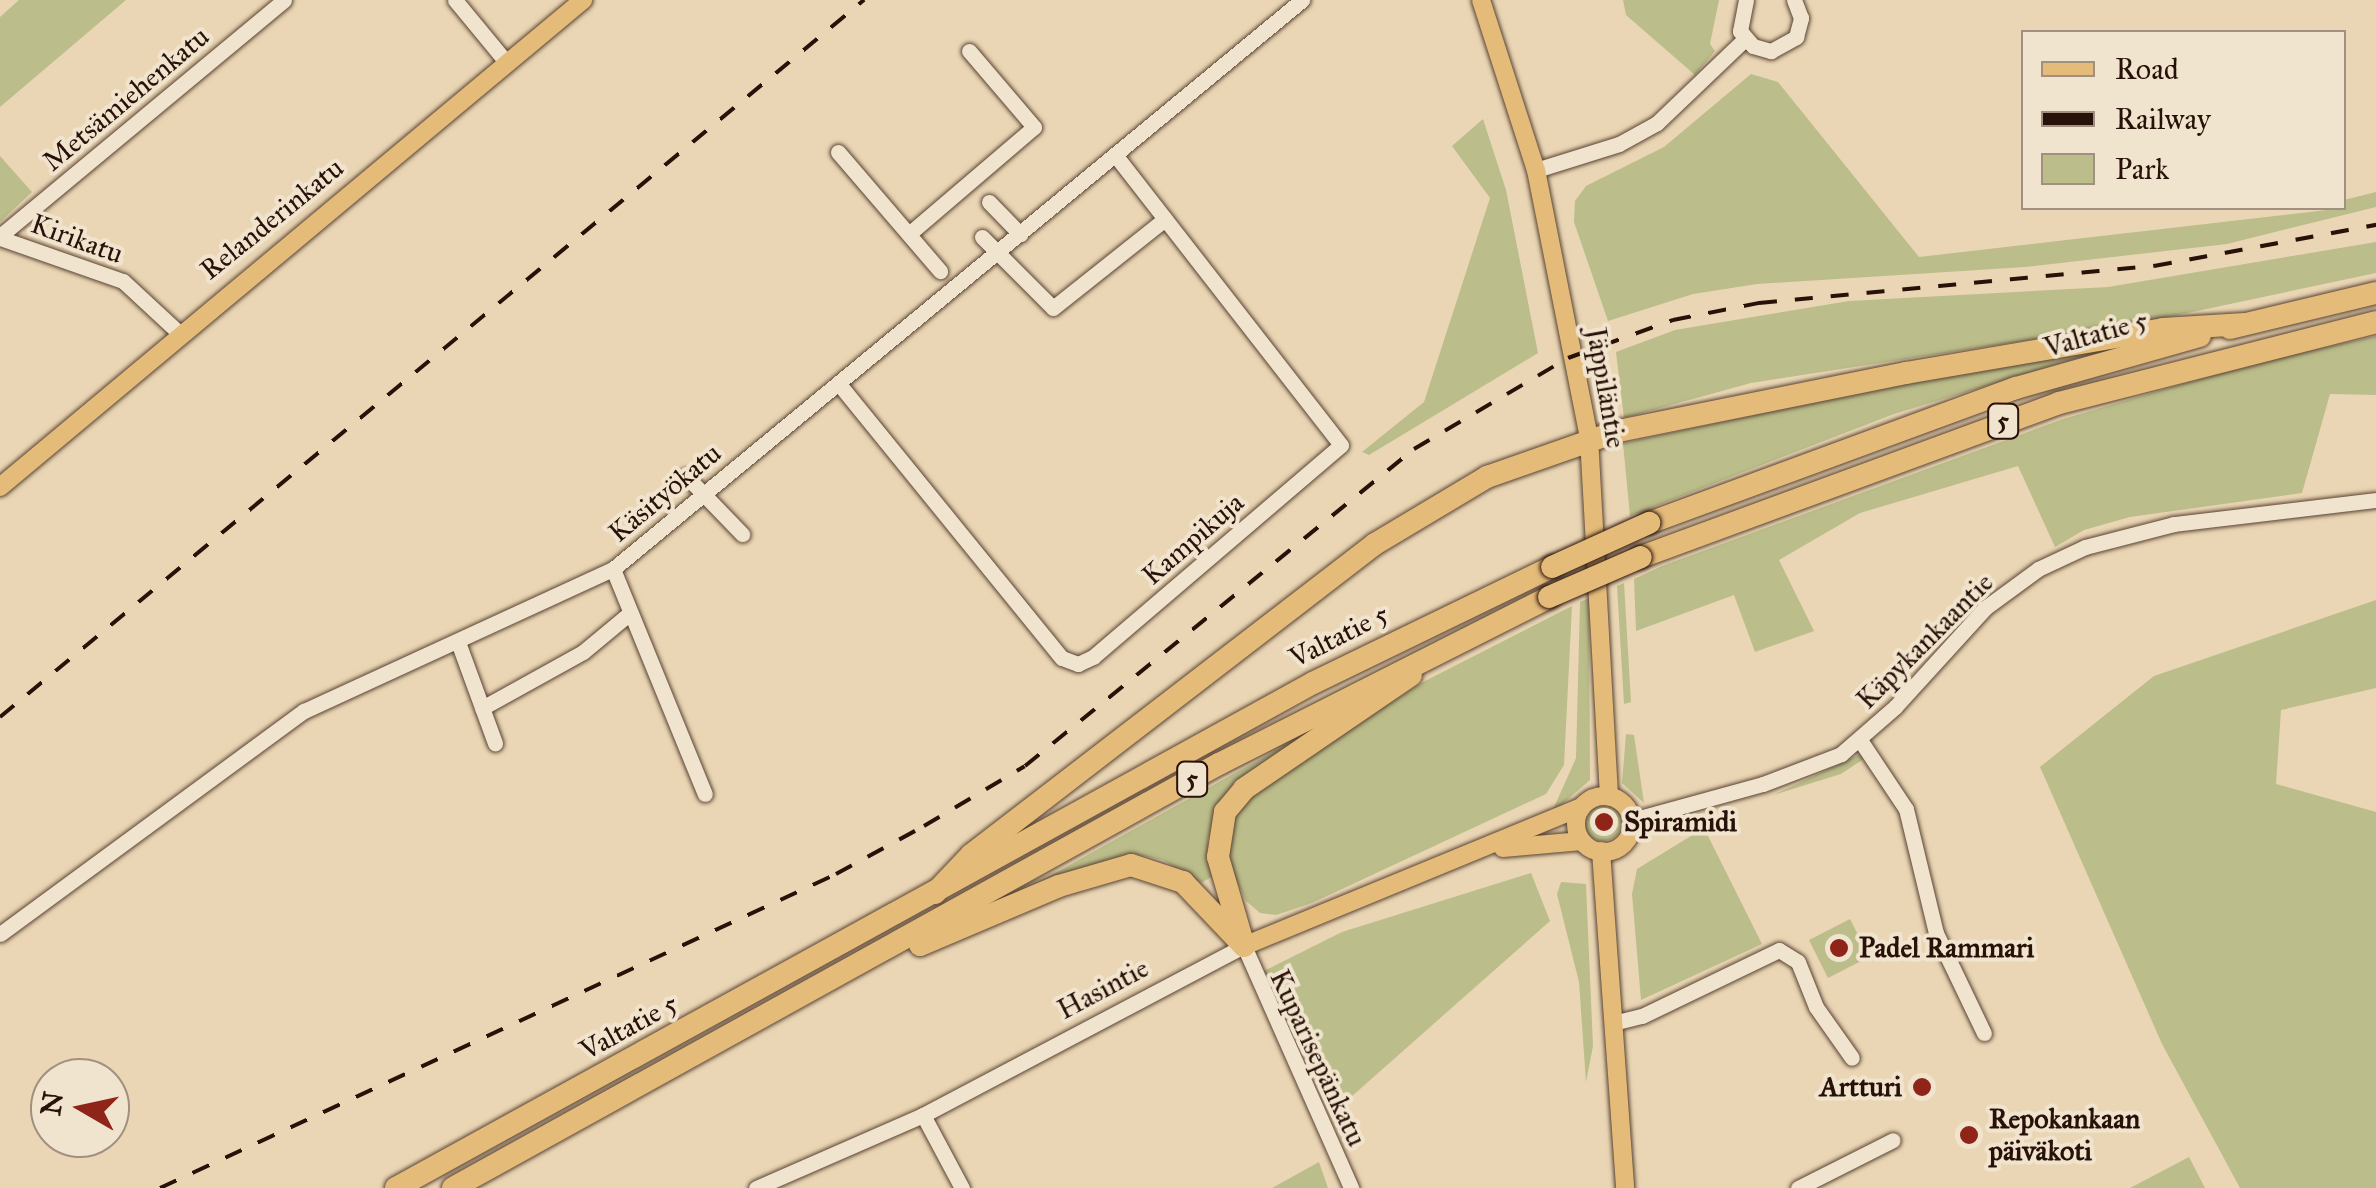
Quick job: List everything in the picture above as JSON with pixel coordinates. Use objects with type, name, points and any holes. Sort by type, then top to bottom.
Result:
[{"type":"highway","name":"Valtatie 5","points":[[396,1188],[1313,682],[1552,567],[1650,524],[1999,394],[2245,324],[2376,293]]},
{"type":"highway","name":"Valtatie 5","points":[[454,1188],[1220,764],[1548,597],[1641,556],[2026,414],[2376,322]]},
{"type":"highway","points":[[934,894],[971,856],[1375,544],[1487,477],[1589,438],[1906,373],[2164,329],[2245,324]]},
{"type":"highway","points":[[1244,946],[1218,856],[1221,824],[1233,801],[1458,641]]},
{"type":"highway","points":[[842,975],[1060,886],[1130,865],[1183,882],[1244,946]]},
{"type":"main road","name":"Relanderinkatu","points":[[0,487],[178,332],[583,0]]},
{"type":"main road","name":"Jäppiläntie","points":[[1481,0],[1536,170],[1589,438],[1609,796]]},
{"type":"main road","points":[[1609,796],[1624,803],[1632,820],[1625,842],[1600,852],[1582,840],[1576,824],[1582,807],[1609,796]]},
{"type":"main road","name":"Hasintie","points":[[1244,946],[1582,807]]},
{"type":"main road","name":"Hasintie","points":[[1480,851],[1582,840]]},
{"type":"main road","points":[[1600,852],[1625,1188]]},
{"type":"street","name":"Metsämiehenkatu","points":[[0,237],[284,0]]},
{"type":"street","points":[[456,0],[508,63]]},
{"type":"street","name":"Käsityökatu","points":[[0,934],[304,712],[613,569],[1302,0]]},
{"type":"street","points":[[1746,0],[1738,22],[1745,40],[1762,50],[1790,44],[1802,18],[1794,0]]},
{"type":"street","points":[[1536,170],[1618,144],[1657,123],[1745,40]]},
{"type":"street","points":[[910,233],[1034,127],[969,51]]},
{"type":"street","points":[[838,152],[940,270]]},
{"type":"street","name":"Kampikuja","points":[[838,384],[1062,658],[1078,664],[1093,657],[1341,445],[1115,156]]},
{"type":"street","points":[[990,202],[1020,234]]},
{"type":"street","points":[[982,238],[1053,308],[1164,219]]},
{"type":"street","name":"Kirikatu","points":[[0,237],[124,281],[178,332]]},
{"type":"street","points":[[686,476],[742,534]]},
{"type":"street","name":"Käpykankaantie","points":[[1632,820],[1822,764],[1860,740],[1985,608],[2038,568],[2085,546],[2174,524],[2376,500]]},
{"type":"street","points":[[613,569],[704,794]]},
{"type":"street","points":[[482,708],[584,652],[630,613]]},
{"type":"street","points":[[458,642],[495,743]]},
{"type":"street","points":[[1860,740],[1906,809],[1936,932],[1984,1033]]},
{"type":"street","name":"Hasintie","points":[[756,1188],[923,1115],[1244,946]]},
{"type":"street","name":"Kuparisepänkatu","points":[[1244,946],[1352,1188]]},
{"type":"street","points":[[1613,1023],[1642,1016],[1774,950],[1798,962],[1816,1007],[1852,1058]]},
{"type":"street","points":[[923,1115],[962,1188]]},
{"type":"street","points":[[1798,1188],[1893,1140]]},
{"type":"green space","points":[[19,0],[126,0],[0,107],[0,17]]},
{"type":"green space","points":[[1623,0],[1719,0],[1710,44],[1715,51],[1695,75],[1626,15]]},
{"type":"green space","points":[[1751,74],[1778,82],[1919,257],[2346,210],[2346,200],[2376,192],[2376,207],[2227,244],[2025,267],[1757,284],[1693,294],[1608,321],[1574,222],[1575,201],[1586,186],[1664,147]]},
{"type":"green space","points":[[1483,119],[1506,190],[1538,353],[1369,455],[1362,452],[1424,402],[1490,198],[1452,146]]},
{"type":"green space","points":[[0,156],[32,192],[0,222]]},
{"type":"green space","points":[[2376,242],[2376,273],[2145,322],[1751,383],[1624,418],[1616,352],[1675,330],[1849,301],[2108,287]]},
{"type":"green space","points":[[2376,336],[2376,395],[2330,394],[2302,493],[2130,517],[2084,530],[2055,547],[2018,466],[1860,513],[1779,560],[1814,631],[1755,652],[1734,595],[1636,631],[1634,579],[1662,566],[2063,419],[2251,364]]},
{"type":"green space","points":[[2101,351],[1894,414],[1630,516],[1623,443],[1932,377]]},
{"type":"green space","points":[[1624,583],[1631,702],[1624,704],[1617,586]]},
{"type":"green space","points":[[1589,598],[1590,780],[1551,814],[1576,758],[1580,602]]},
{"type":"green space","points":[[2376,600],[2376,688],[2281,710],[2276,784],[2376,812],[2376,1188],[2240,1188],[2162,1044],[2040,767],[2154,676]]},
{"type":"green space","points":[[1572,606],[1564,765],[1546,794],[1312,903],[1276,915],[1260,913],[1246,901],[1227,860],[1236,809],[1294,761],[1425,681]]},
{"type":"green space","points":[[1316,728],[1216,814],[1208,840],[1213,876],[1201,883],[1163,860],[1139,855],[1107,861],[974,918]]},
{"type":"green space","points":[[1626,734],[1634,735],[1644,803],[1622,783]]},
{"type":"green space","points":[[1863,753],[1865,758],[1841,774],[1773,795]]},
{"type":"green space","points":[[1603,803],[1616,809],[1622,822],[1616,835],[1603,841],[1590,835],[1584,822],[1590,809]]},
{"type":"green space","points":[[1704,828],[1762,944],[1641,1000],[1632,894],[1637,869]]},
{"type":"green space","points":[[1531,873],[1550,921],[1334,1112],[1262,972],[1342,932]]},
{"type":"green space","points":[[1561,882],[1586,884],[1593,1046],[1586,1082],[1579,982],[1557,894]]},
{"type":"green space","name":"Padel Rammari","points":[[1850,919],[1869,957],[1828,978],[1809,940]]},
{"type":"green space","points":[[2189,1157],[2205,1188],[2130,1188]]},
{"type":"green space","points":[[1319,1162],[1328,1188],[1272,1188]]},
{"type":"railway","points":[[0,717],[864,0]]},
{"type":"railway","points":[[160,1188],[836,874],[924,826],[1025,766],[1414,449],[1568,358],[1673,320],[1759,303],[2154,266],[2376,225]]},
{"type":"place","name":"Spiramidi","points":[[1604,822]]},
{"type":"place","name":"Padel Rammari","points":[[1839,948]]},
{"type":"place","name":"Artturi","points":[[1922,1087]]},
{"type":"place","name":"Repokankaan päiväkoti","points":[[1969,1135]]}]
